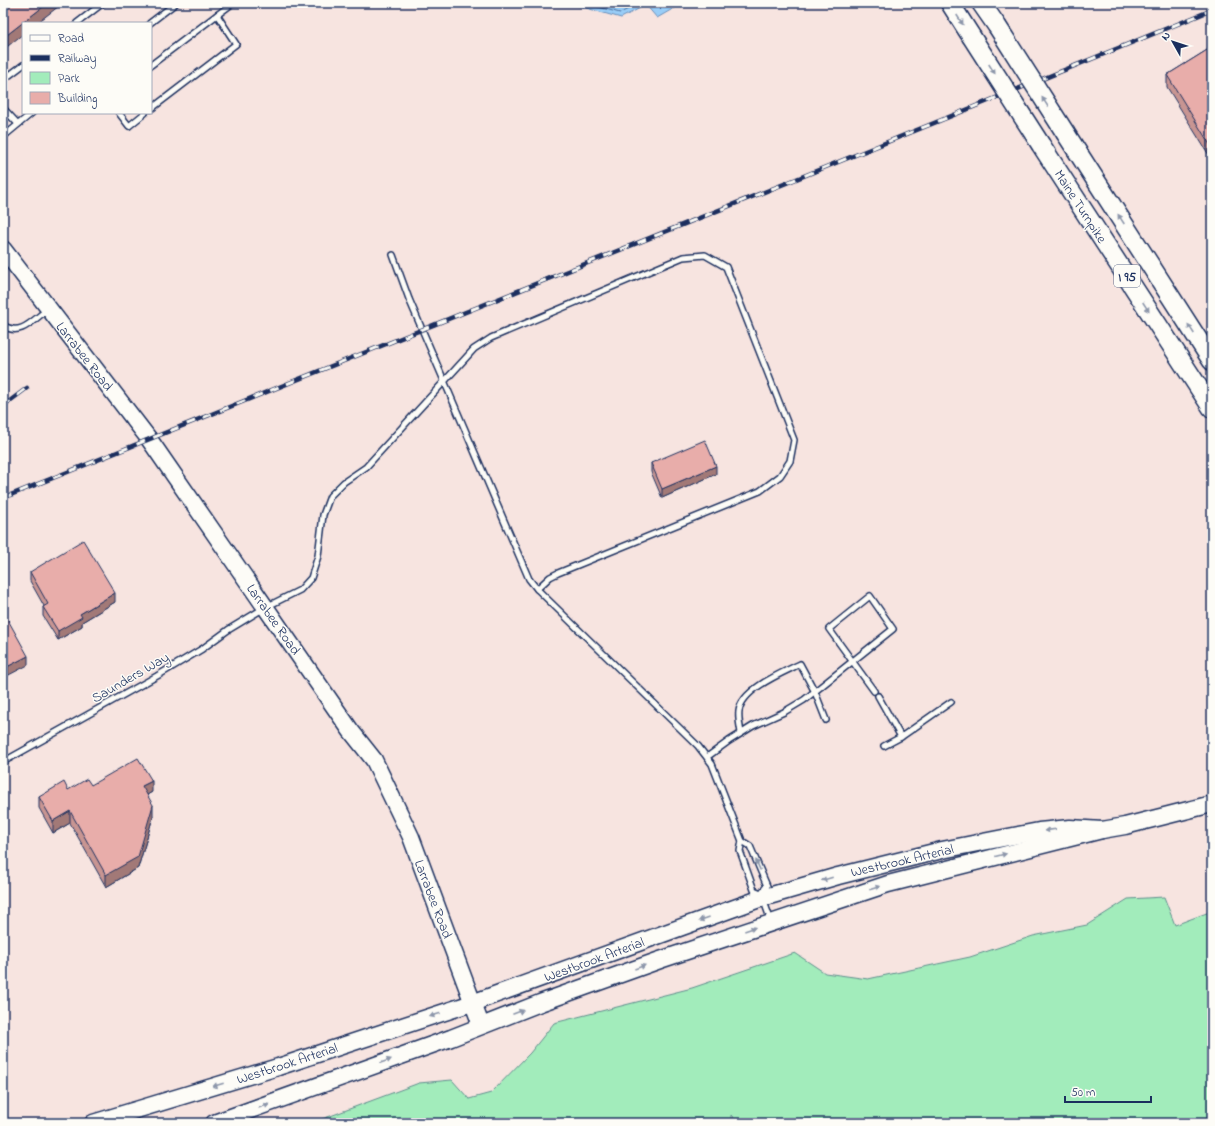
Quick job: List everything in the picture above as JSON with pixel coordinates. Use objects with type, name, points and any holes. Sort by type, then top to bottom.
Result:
[{"type":"highway","name":"Maine Turnpike","points":[[950,3],[1212,408]]},
{"type":"highway","name":"Maine Turnpike","points":[[981,3],[1212,361]]},
{"type":"main road","name":"Larrabee Road","points":[[3,249],[149,439],[351,731],[374,760],[411,837],[481,1026]]},
{"type":"main road","name":"Westbrook Arterial","points":[[214,1123],[451,1038],[660,960],[888,884],[1212,804]]},
{"type":"main road","name":"Westbrook Arterial","points":[[93,1123],[278,1066],[472,1003],[762,895],[957,847],[1040,831],[1070,828],[1102,830]]},
{"type":"lane","points":[[78,22],[103,3]]},
{"type":"lane","points":[[151,22],[176,3]]},
{"type":"lane","points":[[152,64],[233,3]]},
{"type":"lane","points":[[152,108],[236,44],[217,15]]},
{"type":"lane","points":[[3,80],[22,66]]},
{"type":"lane","points":[[3,108],[18,124]]},
{"type":"lane","points":[[3,137],[31,114]]},
{"type":"lane","points":[[120,114],[129,126],[144,114]]},
{"type":"lane","points":[[393,255],[409,299],[529,579],[537,589],[698,746],[712,764],[742,841],[740,851],[754,890],[762,895],[772,922]]},
{"type":"lane","name":"Saunders Way","points":[[3,762],[157,676],[202,649],[228,630],[266,607],[300,590],[311,578],[318,556],[324,515],[330,496],[344,482],[366,467],[474,349],[491,338],[683,257],[705,255],[726,268],[794,440],[790,461],[780,476],[760,491],[558,573],[550,577],[537,589]]},
{"type":"lane","points":[[3,325],[14,330],[22,329],[49,309]]},
{"type":"lane","points":[[707,757],[741,733],[797,704],[815,692],[853,662],[893,629],[870,596],[829,629],[853,662],[874,691]]},
{"type":"lane","points":[[741,733],[739,710],[746,696],[763,683],[800,664],[815,692],[826,720]]},
{"type":"lane","points":[[878,696],[901,737]]},
{"type":"lane","points":[[884,746],[901,737],[951,702]]},
{"type":"lane","points":[[742,841],[750,846],[766,886],[762,895]]},
{"type":"green space","points":[[1164,897],[1175,925],[1212,911],[1212,1123],[738,1123],[731,1115],[731,1123],[316,1123],[317,1121],[419,1083],[452,1080],[469,1099],[491,1093],[530,1053],[554,1023],[692,988],[795,953],[825,973],[868,979],[970,957],[1033,936],[1087,925],[1128,899]]},
{"type":"water","points":[[569,3],[683,3],[657,18],[646,5],[621,18]]},
{"type":"water","points":[[691,3],[742,3],[740,7]]},
{"type":"building","points":[[3,3],[48,3],[22,22],[3,38]]},
{"type":"building","points":[[1212,47],[1212,148],[1167,75]]},
{"type":"building","points":[[705,440],[716,466],[662,489],[651,463]]},
{"type":"building","points":[[83,540],[115,593],[80,614],[82,617],[58,631],[43,607],[48,604],[30,572]]},
{"type":"building","points":[[3,611],[28,656],[3,669]]},
{"type":"building","points":[[138,758],[152,781],[142,786],[153,805],[138,857],[106,875],[70,811],[53,821],[39,797],[64,782],[68,790],[87,779],[91,785]]},
{"type":"railway","points":[[3,498],[1212,10]]},
{"type":"railway","points":[[3,406],[27,388]]}]
